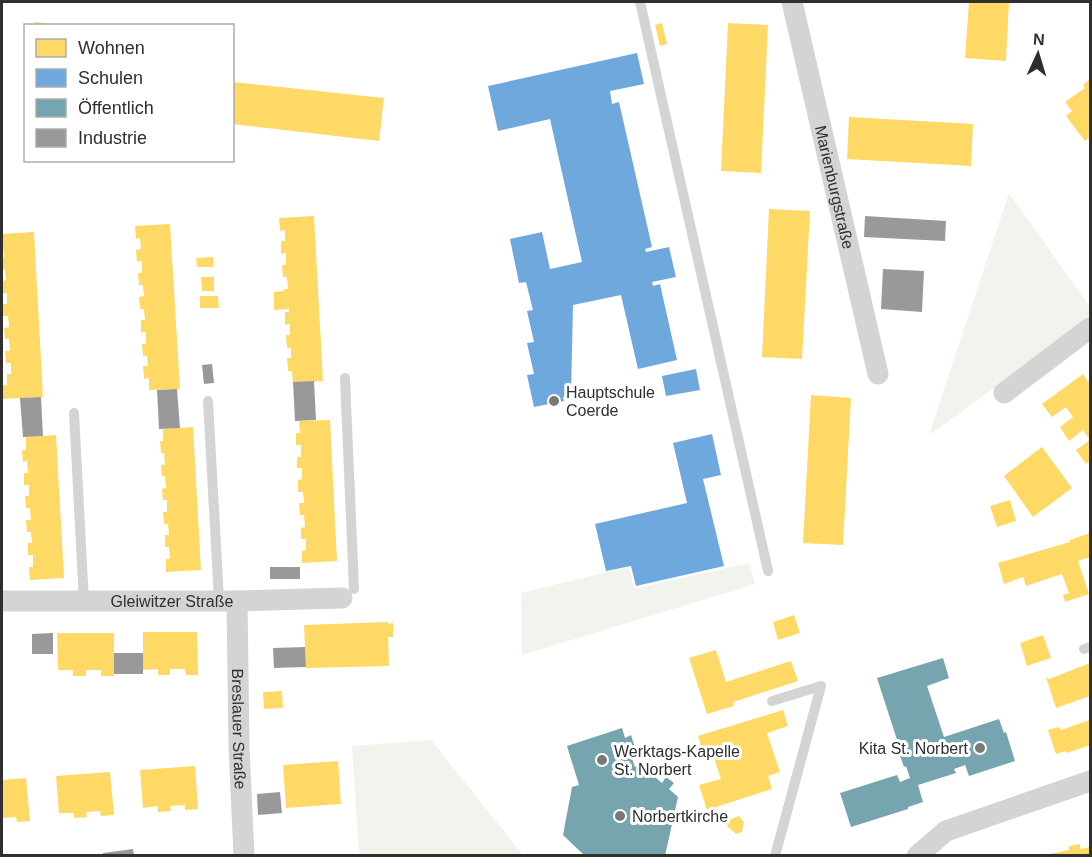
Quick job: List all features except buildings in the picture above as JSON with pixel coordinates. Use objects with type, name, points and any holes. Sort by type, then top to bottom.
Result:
[{"type":"street","name":"Marienburgstraße","points":[[792,2],[878,374]]},
{"type":"street","points":[[1004,393],[1090,328]]},
{"type":"street","name":"Gleiwitzer Straße","points":[[2,601],[228,600],[348,593]]},
{"type":"street","name":"Breslauer Straße","points":[[228,600],[244,855]]},
{"type":"street","points":[[917,855],[946,831],[1090,781]]},
{"type":"lane","points":[[640,2],[768,571]]},
{"type":"lane","points":[[345,378],[348,593]]},
{"type":"lane","points":[[208,401],[228,600]]},
{"type":"lane","points":[[74,413],[84,601]]},
{"type":"lane","points":[[771,701],[821,686],[775,855]]},
{"type":"shaded area","points":[[1009,193],[1090,307],[1090,319],[929,435]]},
{"type":"shaded area","points":[[749,563],[755,584],[522,655],[521,593],[629,567],[634,589]]},
{"type":"shaded area","points":[[431,740],[523,855],[359,855],[352,746]]},
{"type":"place","name":"Hauptschule Coerde","points":[[554,401]]},
{"type":"place","name":"Kita St. Norbert","points":[[980,748]]},
{"type":"place","name":"Werktags-Kapelle St. Norbert","points":[[602,760]]},
{"type":"place","name":"Norbertkirche","points":[[620,816]]}]
